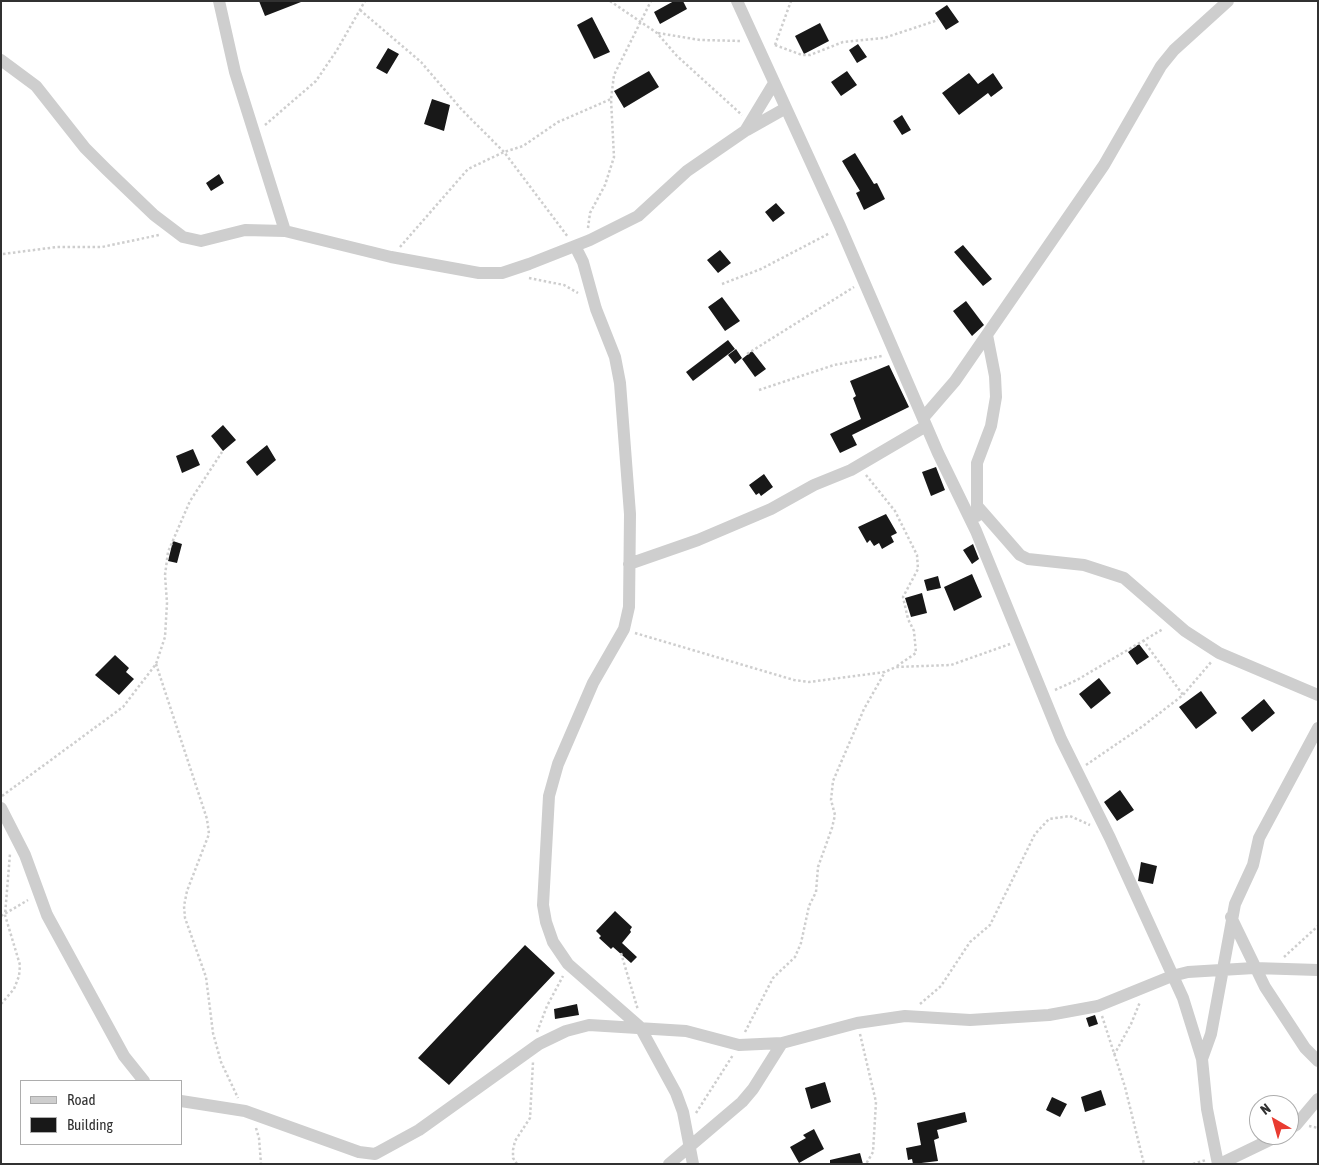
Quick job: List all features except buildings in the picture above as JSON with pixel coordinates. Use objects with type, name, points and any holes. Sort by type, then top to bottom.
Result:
[{"type":"street","points":[[219,1],[253,133],[286,231]]},
{"type":"street","points":[[737,1],[757,41],[774,83],[840,226],[924,422],[976,531],[1043,696],[1076,771],[1110,838],[1189,1016],[1202,1060],[1207,1109],[1219,1164],[1259,1145]]},
{"type":"street","points":[[630,564],[735,526],[814,485],[852,470],[924,422],[955,382],[1104,165],[1161,66],[1174,50],[1228,1]]},
{"type":"street","points":[[1,60],[36,86],[90,153],[176,233],[191,240],[201,241],[245,230],[286,231],[391,257],[479,273],[502,273],[590,240],[638,216],[688,171],[748,127],[786,108]]},
{"type":"street","points":[[748,127],[774,83]]},
{"type":"street","points":[[575,246],[583,262],[596,309],[615,358],[620,383],[630,514],[629,607],[624,629],[593,683],[558,764],[549,796],[543,905],[546,922],[553,942],[568,964],[638,1025],[676,1093],[687,1128],[693,1164]]},
{"type":"street","points":[[976,531],[978,507],[977,463],[991,426],[996,397],[995,376],[987,335]]},
{"type":"street","points":[[978,507],[1020,555],[1028,559],[1084,565],[1124,578],[1175,622],[1219,653],[1318,695]]},
{"type":"street","points":[[1202,1060],[1211,1034],[1231,917],[1253,865],[1260,838],[1318,728]]},
{"type":"street","points":[[1,808],[25,855],[47,915],[124,1056],[143,1080]]},
{"type":"street","points":[[1231,917],[1254,968],[1291,1028],[1305,1048],[1318,1061]]},
{"type":"street","points":[[182,1101],[246,1111],[359,1152],[372,1159],[419,1130],[533,1048],[566,1031],[589,1025],[638,1025],[686,1031],[739,1045],[782,1043],[857,1023],[905,1016],[980,1020],[1049,1015],[1098,1006],[1172,976],[1223,968],[1318,970]]},
{"type":"street","points":[[669,1164],[742,1102],[753,1090],[782,1043]]},
{"type":"street","points":[[1299,1121],[1318,1099]]},
{"type":"path","points":[[253,133],[280,114],[316,81],[337,50],[365,1]]},
{"type":"path","points":[[610,1],[657,33],[677,56],[748,127]]},
{"type":"path","points":[[590,240],[590,213],[605,186],[614,157],[612,99],[614,75],[651,1]]},
{"type":"path","points":[[766,65],[791,1]]},
{"type":"path","points":[[360,10],[421,62],[462,110],[504,152],[575,246]]},
{"type":"path","points":[[774,45],[802,55],[810,55],[843,42],[884,38],[938,20]]},
{"type":"path","points":[[657,33],[700,40],[757,41]]},
{"type":"path","points":[[391,257],[429,217],[439,200],[468,169],[504,152],[523,146],[558,122],[612,99]]},
{"type":"path","points":[[722,284],[790,255],[840,226]]},
{"type":"path","points":[[3,254],[48,248],[102,247],[140,238],[176,233]]},
{"type":"path","points":[[527,277],[564,285],[576,291],[596,309]]},
{"type":"path","points":[[747,354],[830,304],[863,280]]},
{"type":"path","points":[[759,390],[834,365],[862,358],[896,355]]},
{"type":"path","points":[[1,797],[123,707],[156,664],[165,637],[167,604],[165,575],[168,552],[190,502],[222,452]]},
{"type":"path","points":[[624,629],[794,680],[809,682],[885,672],[896,667],[916,653],[914,631],[908,620],[903,597],[918,569],[917,555],[895,511],[866,474],[860,470],[852,470]]},
{"type":"path","points":[[1043,696],[1078,680],[1175,622]]},
{"type":"path","points":[[896,667],[951,665],[1021,640]]},
{"type":"path","points":[[1143,640],[1183,695]]},
{"type":"path","points":[[1076,771],[1143,726],[1183,695],[1219,653]]},
{"type":"path","points":[[156,664],[207,819],[209,834],[187,891],[184,906],[185,918],[206,977],[213,1033],[221,1062],[230,1084],[259,1138],[261,1164]]},
{"type":"path","points":[[687,1128],[739,1045],[755,1009],[773,978],[795,957],[801,943],[807,912],[816,892],[818,866],[832,828],[834,815],[832,800],[833,782],[860,718],[885,672]]},
{"type":"path","points":[[905,1016],[942,986],[970,942],[990,925],[1035,834],[1050,819],[1070,816],[1091,825],[1110,838]]},
{"type":"path","points":[[1,1004],[14,989],[19,976],[20,965],[3,915],[10,852]]},
{"type":"path","points":[[3,915],[40,893]]},
{"type":"path","points":[[1270,969],[1318,926]]},
{"type":"path","points":[[621,953],[638,1004],[638,1025]]},
{"type":"path","points":[[517,1164],[513,1158],[515,1142],[530,1118],[533,1048],[540,1021],[568,964]]},
{"type":"path","points":[[1114,1055],[1138,1008],[1143,987]]},
{"type":"path","points":[[1098,1006],[1127,1096],[1144,1164]]},
{"type":"path","points":[[857,1023],[876,1102],[873,1152],[866,1164]]}]
